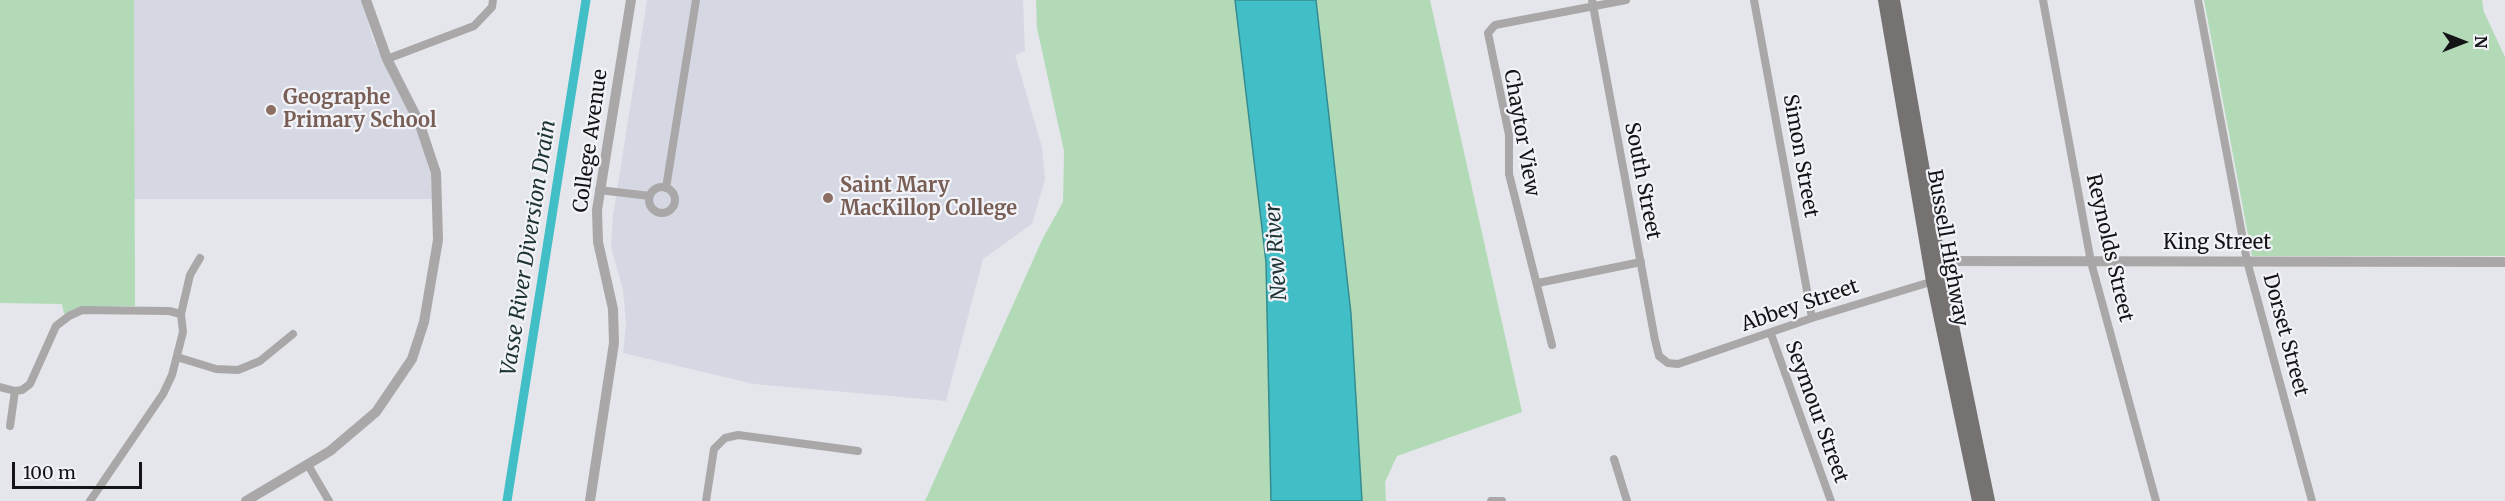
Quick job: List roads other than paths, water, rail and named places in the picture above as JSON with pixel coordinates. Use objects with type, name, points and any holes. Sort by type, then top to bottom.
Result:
[{"type":"main road","name":"Bussell Highway","points":[[1884,0],[1935,261]]},
{"type":"main road","name":"Bussell Highway","points":[[1894,0],[1938,280],[1978,501]]},
{"type":"main road","name":"Bussell Highway","points":[[1938,280],[1989,501]]},
{"type":"street","points":[[246,501],[308,465],[354,433],[395,388],[412,359],[424,322],[433,282],[438,240],[436,173],[419,123],[387,59],[366,0]]},
{"type":"street","points":[[387,59],[474,26],[492,7],[493,0]]},
{"type":"street","name":"College Avenue","points":[[590,501],[614,343],[613,309],[598,242],[599,190],[631,0]]},
{"type":"street","points":[[666,188],[696,0]]},
{"type":"street","points":[[1592,4],[1626,0]]},
{"type":"street","name":"Simon Street","points":[[1754,0],[1812,318]]},
{"type":"street","name":"Reynolds Street","points":[[2043,0],[2091,262],[2156,501]]},
{"type":"street","name":"Dorset Street","points":[[2198,0],[2247,261],[2312,501]]},
{"type":"street","name":"South Street","points":[[1592,4],[1659,356],[1668,363]]},
{"type":"street","name":"Chaytor View","points":[[1552,345],[1509,174],[1509,135],[1488,33],[1495,25],[1592,4]]},
{"type":"street","points":[[658,188],[666,188],[674,194],[675,201],[672,209],[666,213],[653,209],[650,196],[658,188]]},
{"type":"street","points":[[599,190],[650,196]]},
{"type":"street","points":[[90,501],[164,394],[183,333],[181,314],[190,275],[200,258]]},
{"type":"street","name":"King Street","points":[[1935,261],[2505,262]]},
{"type":"street","points":[[1538,283],[1641,262]]},
{"type":"street","name":"Abbey Street","points":[[1668,363],[1678,364],[1771,334],[1812,318],[1938,280]]},
{"type":"street","points":[[0,387],[15,391],[22,390],[30,384],[56,326],[82,310],[169,311],[181,314]]},
{"type":"street","points":[[177,357],[216,369],[238,370],[260,361],[272,348],[293,334]]},
{"type":"street","name":"Seymour Street","points":[[1771,334],[1831,501]]},
{"type":"street","points":[[10,426],[15,391]]},
{"type":"street","points":[[706,501],[714,450],[725,438],[738,435],[858,451]]},
{"type":"street","points":[[1614,459],[1627,501]]},
{"type":"street","points":[[308,465],[329,501]]},
{"type":"street","points":[[1491,501],[1502,501]]},
{"type":"water","name":"New River","points":[[1235,0],[1316,0],[1351,314],[1362,501],[1271,501],[1266,262]]},
{"type":"waterway","name":"Vasse River Diversion Drain","points":[[507,501],[586,0]]},
{"type":"place","name":"Geographe Primary School","points":[[271,110]]},
{"type":"place","name":"Saint Mary MacKillop College","points":[[828,198]]}]
